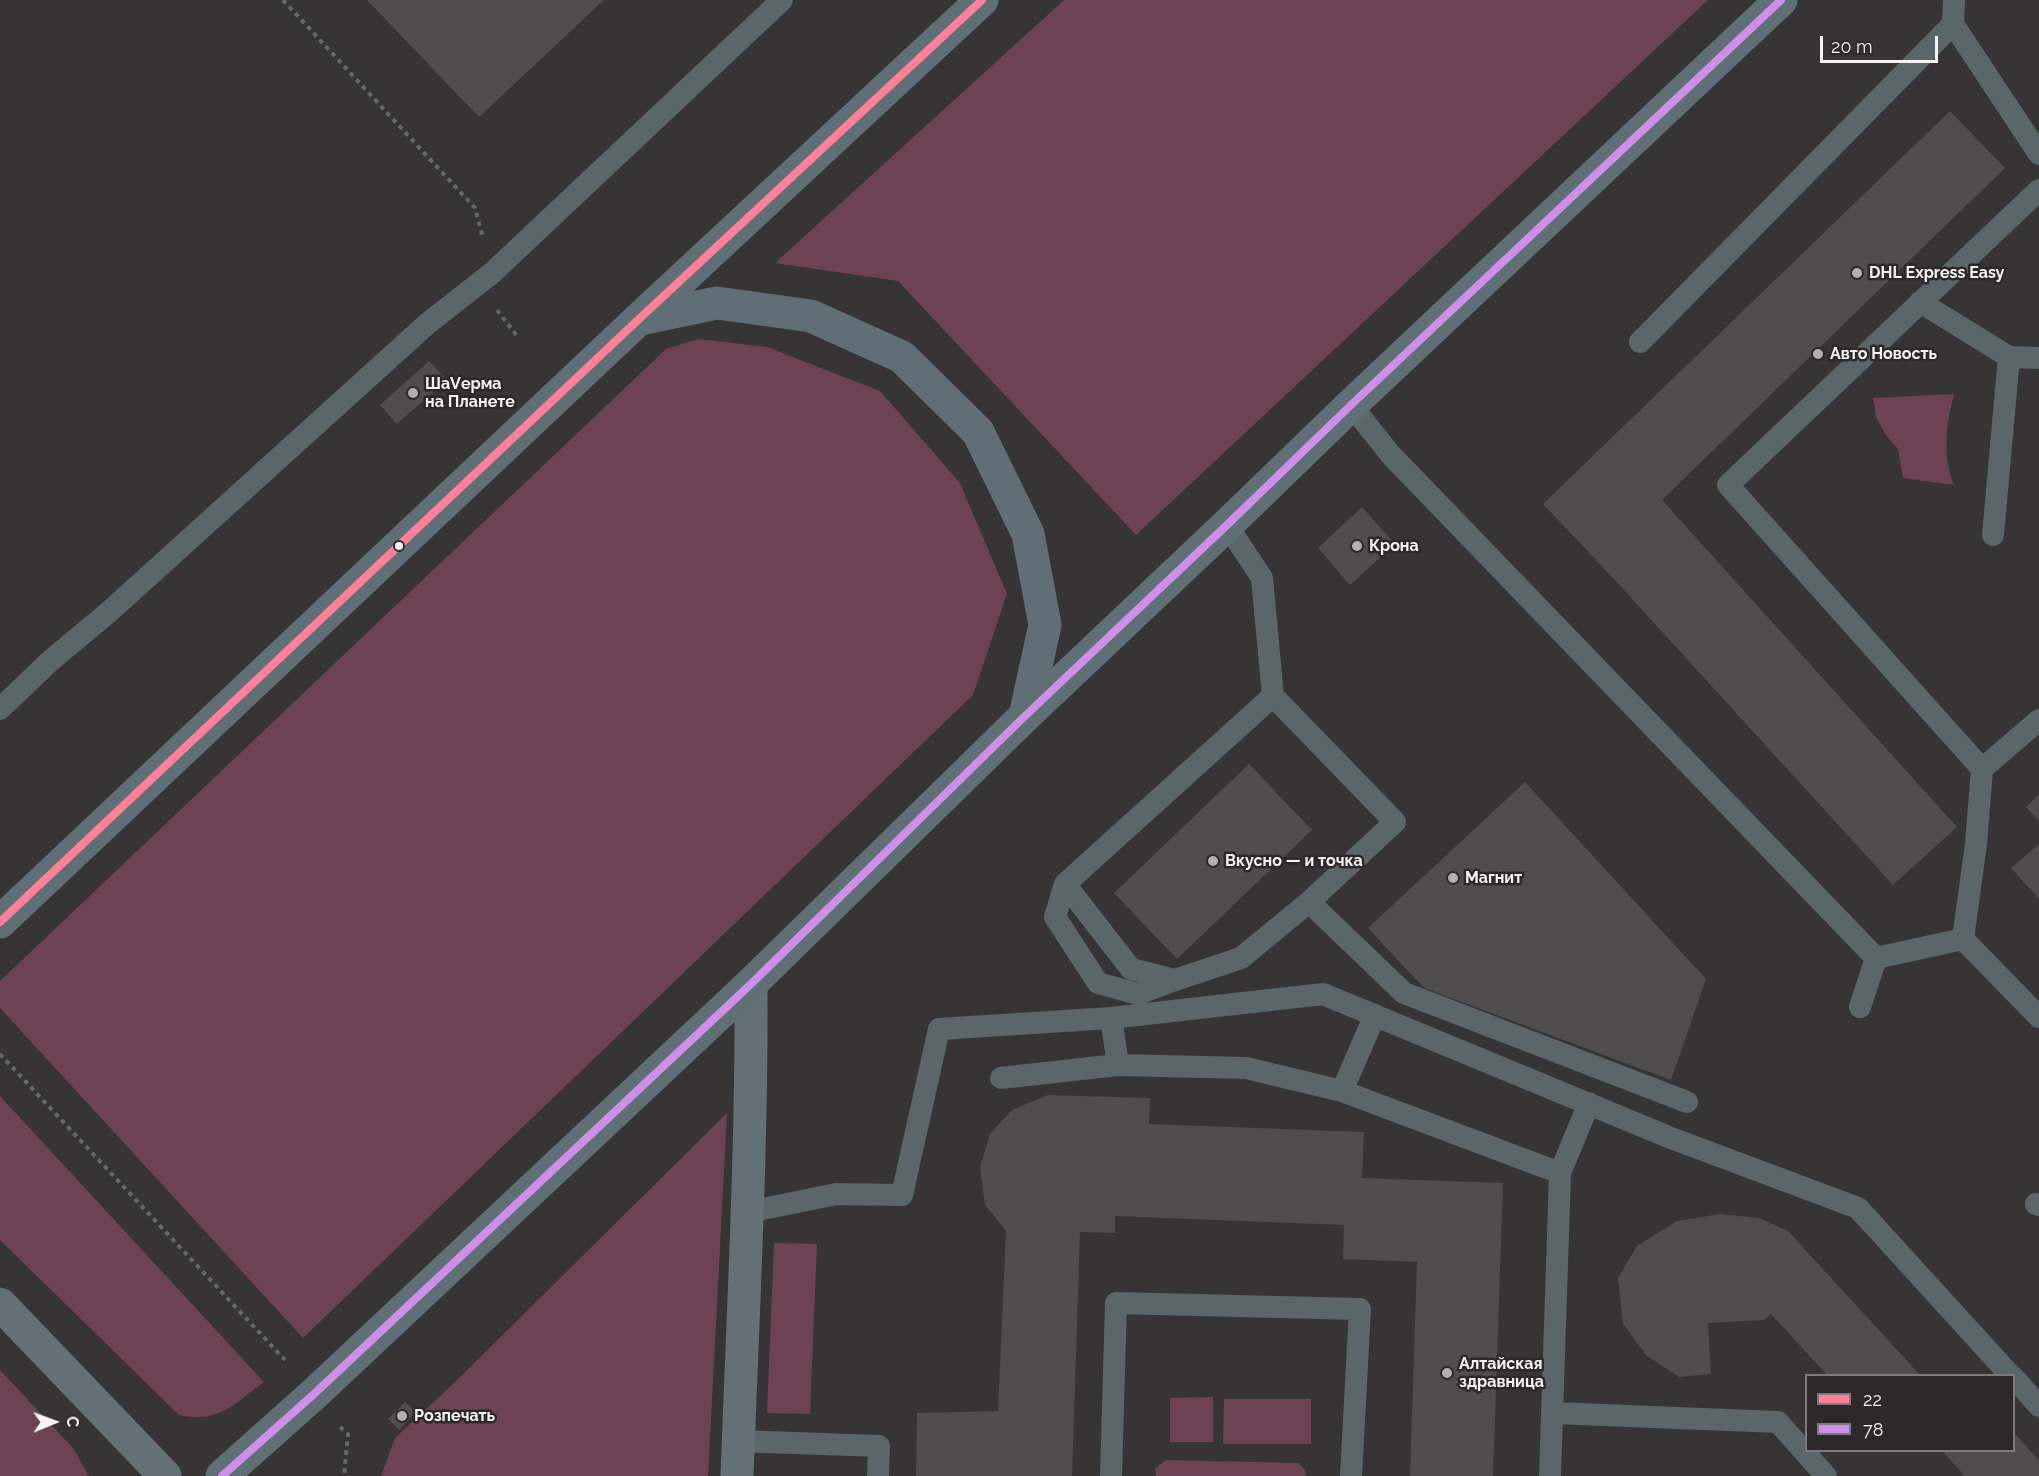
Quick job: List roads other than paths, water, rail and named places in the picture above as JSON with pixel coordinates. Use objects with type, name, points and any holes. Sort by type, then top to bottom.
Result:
[{"type":"main road","points":[[0,922],[639,319],[982,0]]},
{"type":"main road","points":[[222,1476],[314,1394],[751,984],[1025,716],[1350,405],[1781,0]]},
{"type":"main road","points":[[639,319],[717,303],[811,316],[902,357],[978,432],[1028,534],[1045,625],[1025,716]]},
{"type":"street","points":[[737,1476],[748,1212],[751,984]]},
{"type":"street","points":[[0,1305],[165,1476]]},
{"type":"lane","points":[[0,709],[49,662],[110,611],[427,324],[492,273],[782,0]]},
{"type":"lane","points":[[1954,0],[1953,24],[2039,154]]},
{"type":"lane","points":[[1640,342],[1953,24]]},
{"type":"lane","points":[[1982,769],[1728,485],[2039,190]]},
{"type":"lane","points":[[1920,302],[2009,357],[2039,358]]},
{"type":"lane","points":[[1993,535],[2009,357]]},
{"type":"lane","points":[[1350,405],[1390,455],[1876,958]]},
{"type":"lane","points":[[1227,525],[1262,578],[1273,696],[1395,822],[1309,902],[1241,958],[1138,994],[1098,983],[1055,917],[1065,884],[1273,696]]},
{"type":"lane","points":[[1963,939],[1976,844],[1982,769],[2039,720]]},
{"type":"lane","points":[[1065,884],[1131,969],[1175,980]]},
{"type":"lane","points":[[1309,902],[1404,993],[1687,1102]]},
{"type":"lane","points":[[1876,958],[1963,939]]},
{"type":"lane","points":[[1963,939],[2039,1017]]},
{"type":"lane","points":[[1860,1007],[1876,958]]},
{"type":"lane","points":[[748,1212],[836,1194],[902,1195],[939,1029],[1111,1018],[1323,994],[1671,1138],[1858,1208],[2009,1374]]},
{"type":"lane","points":[[1342,1091],[1375,1015]]},
{"type":"lane","points":[[1111,1018],[1118,1065]]},
{"type":"lane","points":[[1001,1078],[1118,1065],[1246,1068],[1342,1091],[1560,1173]]},
{"type":"lane","points":[[1550,1476],[1560,1173],[1589,1103]]},
{"type":"lane","points":[[1111,1476],[1116,1303],[1360,1309],[1351,1476]]},
{"type":"lane","points":[[2015,1380],[2039,1406]]},
{"type":"lane","points":[[1553,1413],[1779,1422],[1805,1452]]},
{"type":"lane","points":[[738,1442],[879,1446],[878,1476]]},
{"type":"lane","points":[[1805,1452],[1826,1476]]},
{"type":"place","name":"DHL Express Easy","points":[[1857,273]]},
{"type":"place","name":"Авто Новость","points":[[1818,354]]},
{"type":"place","name":"ШаVерма на Планете","points":[[413,393]]},
{"type":"place","name":"Крона","points":[[1357,546]]},
{"type":"place","name":"Вкусно — и точка","points":[[1213,861]]},
{"type":"place","name":"Магнит","points":[[1453,878]]},
{"type":"place","name":"Алтайская здравница","points":[[1447,1373]]},
{"type":"place","name":"Розпечать","points":[[402,1416]]}]
